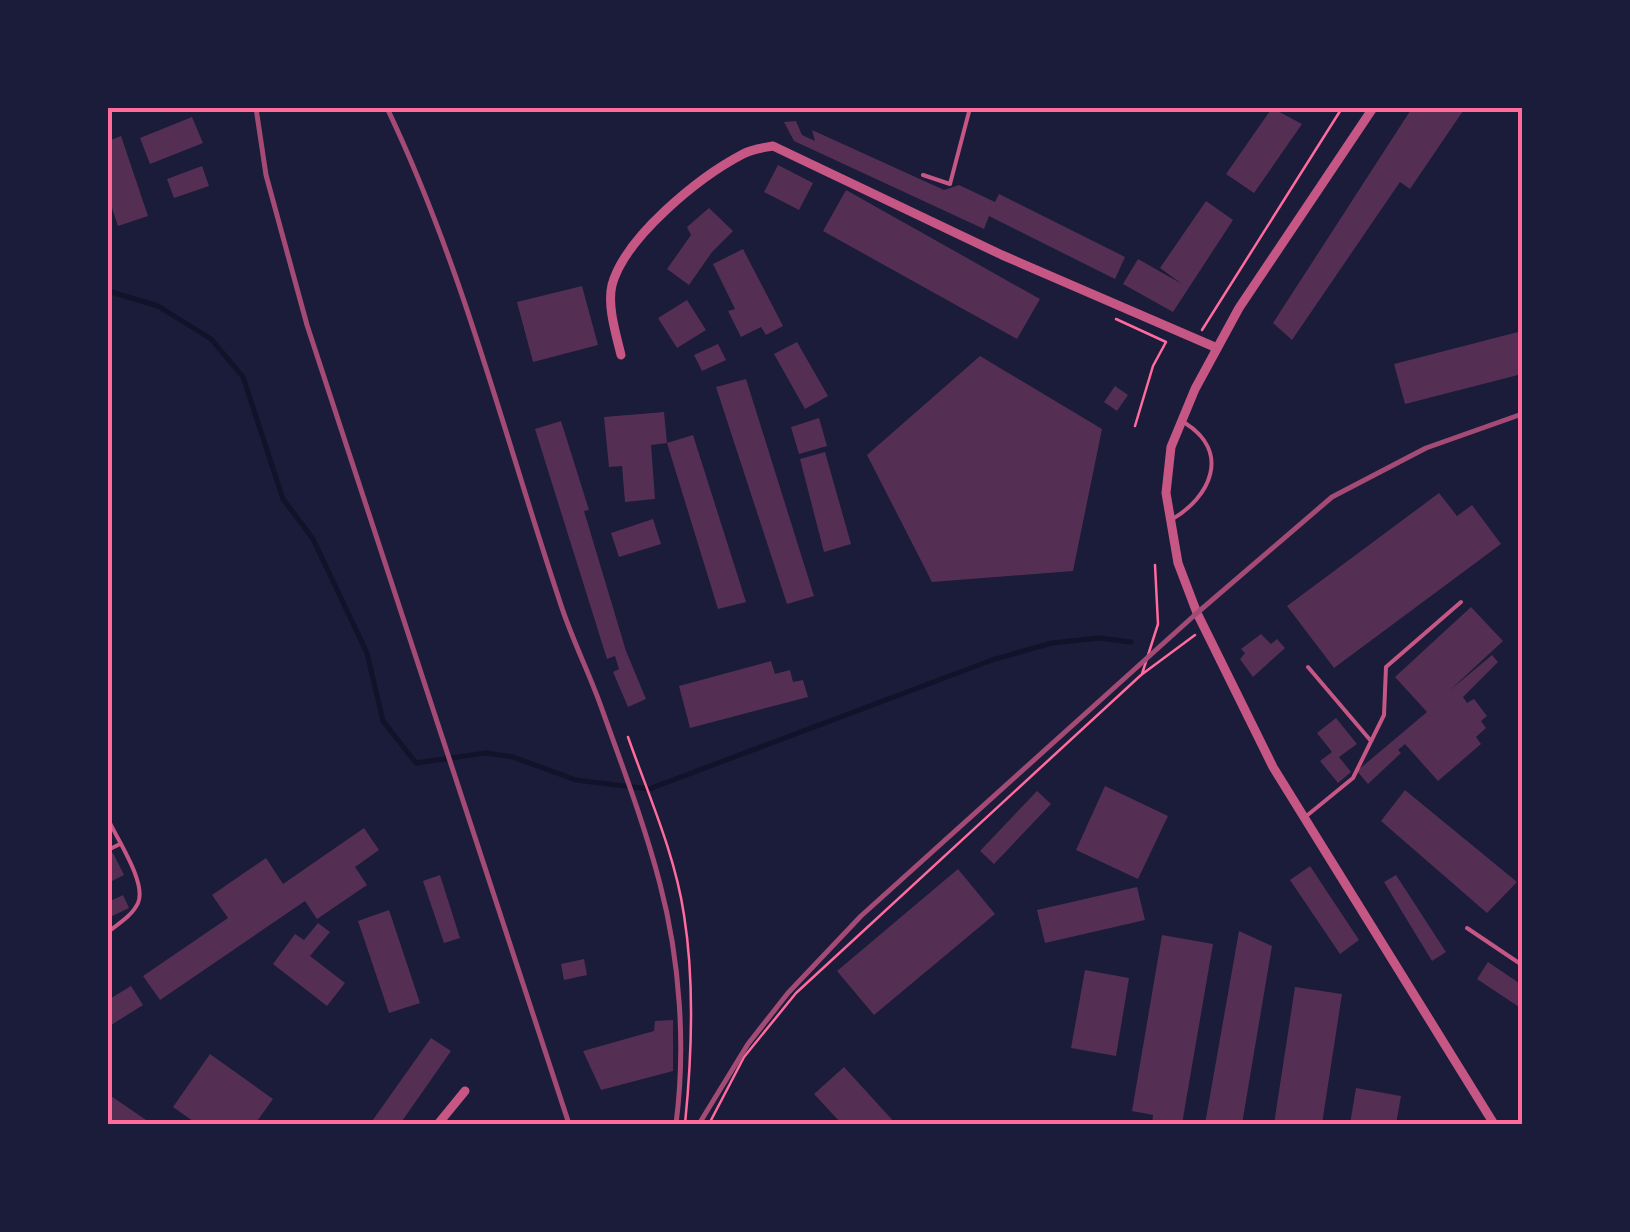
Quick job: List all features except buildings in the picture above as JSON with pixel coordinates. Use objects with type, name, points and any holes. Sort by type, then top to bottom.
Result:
[{"type":"street","points":[[1373,108],[1239,308],[1195,389],[1166,470],[1170,520],[1178,563],[1204,629],[1273,767],[1494,1124]]},
{"type":"street","points":[[621,355],[610,291],[620,262],[672,206],[708,176],[746,152],[773,146],[1002,255],[1217,348]]},
{"type":"street","points":[[438,1124],[465,1092]]},
{"type":"lane","points":[[923,174],[950,184],[970,108]]},
{"type":"lane","points":[[1170,520],[1199,498],[1212,463],[1207,442],[1182,421]]},
{"type":"lane","points":[[1304,818],[1353,778],[1384,715],[1386,667],[1461,602]]},
{"type":"lane","points":[[1308,667],[1371,741]]},
{"type":"lane","points":[[108,819],[140,886],[140,900],[132,912],[108,932]]},
{"type":"lane","points":[[108,850],[120,844]]},
{"type":"lane","points":[[1467,928],[1522,965]]},
{"type":"path","points":[[1176,330],[1203,330],[1342,108]]},
{"type":"path","points":[[1114,318],[1166,342],[1152,366],[1135,426]]},
{"type":"path","points":[[1141,676],[1158,624],[1155,564]]},
{"type":"path","points":[[708,1124],[744,1057],[796,993],[1141,676],[1204,629]]},
{"type":"path","points":[[628,737],[671,862],[684,913],[692,994],[685,1124]]},
{"type":"waterway","points":[[108,291],[158,306],[211,339],[243,377],[283,499],[313,539],[367,653],[383,721],[416,763],[486,753],[513,757],[576,780],[649,789],[992,660],[1052,643],[1099,638],[1131,642]]},
{"type":"railway","points":[[256,108],[266,175],[307,325],[569,1124]]},
{"type":"railway","points":[[387,108],[460,289],[564,613],[598,698],[654,862],[667,913],[679,1004],[681,1065],[676,1124]]},
{"type":"railway","points":[[699,1124],[748,1044],[788,993],[861,916],[1197,613],[1332,497],[1426,448],[1522,414]]}]
